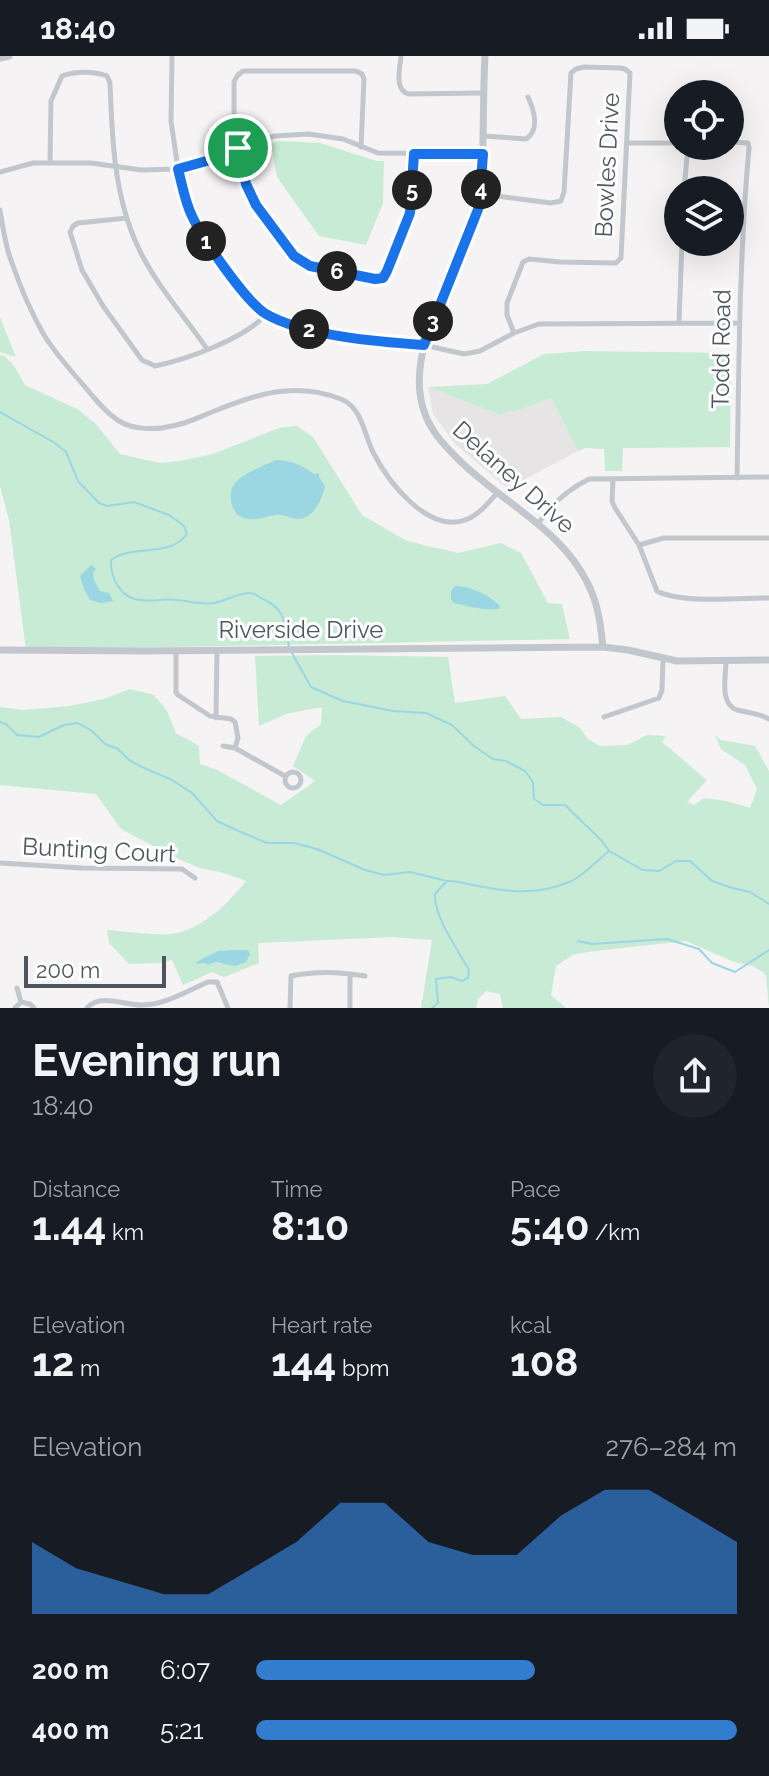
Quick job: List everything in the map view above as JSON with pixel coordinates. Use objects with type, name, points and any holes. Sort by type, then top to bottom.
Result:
[{"type":"street","points":[[0,58],[9,56]]},
{"type":"street","points":[[172,56],[171,121],[178,169],[191,214],[203,237],[250,299],[266,314],[311,329],[367,340],[424,345],[464,354],[480,351],[531,326],[548,324],[739,323]]},
{"type":"street","points":[[401,56],[399,87],[402,92],[484,93]]},
{"type":"street","name":"Delaney Drive","points":[[485,56],[479,207],[424,345],[418,389],[428,424],[439,439],[471,472],[567,550],[593,594],[603,647]]},
{"type":"street","name":"Bowles Drive","points":[[481,194],[551,203],[561,201],[571,73],[576,69],[620,68],[630,73],[621,258],[616,263],[529,259],[523,262],[507,303],[507,315],[514,333]]},
{"type":"street","points":[[361,147],[362,74],[356,71],[243,71],[237,76],[234,82],[234,117],[246,184],[256,205],[294,256],[310,266],[383,278],[410,213],[414,154]]},
{"type":"street","points":[[50,163],[51,101],[62,76],[67,73],[107,76],[115,167],[127,218],[137,245],[153,273],[207,349]]},
{"type":"street","points":[[484,136],[531,137],[534,111],[528,97]]},
{"type":"street","points":[[0,172],[33,163],[91,163],[141,170],[178,169],[274,136],[309,134],[343,139],[378,153],[483,154]]},
{"type":"street","points":[[627,143],[664,143]]},
{"type":"street","name":"Todd Road","points":[[737,478],[739,323],[749,148],[748,143],[744,143]]},
{"type":"street","points":[[0,210],[12,264],[43,333],[87,391],[121,423],[132,427],[169,427],[263,393],[310,392],[339,399],[354,408],[373,453],[387,476],[419,509],[433,518],[452,523],[466,520],[478,514],[497,493]]},
{"type":"street","points":[[127,218],[78,223],[70,232],[82,270],[99,299],[142,360],[149,365],[167,364],[241,335],[266,314]]},
{"type":"street","points":[[679,322],[681,256]]},
{"type":"street","points":[[538,524],[553,503],[589,479],[769,477]]},
{"type":"street","points":[[613,479],[612,501],[639,545],[657,591],[664,595],[694,598],[769,598]]},
{"type":"street","points":[[639,545],[664,538],[769,538]]},
{"type":"street","name":"Riverside Drive","points":[[0,650],[603,647],[677,661],[769,660]]},
{"type":"street","points":[[216,718],[217,649]]},
{"type":"street","points":[[176,650],[176,692],[210,716],[231,719],[237,724],[235,748]]},
{"type":"street","points":[[604,717],[659,698],[663,659]]},
{"type":"street","points":[[726,661],[725,696],[729,706],[769,719]]},
{"type":"street","points":[[223,746],[235,748],[285,776]]},
{"type":"street","name":"Bunting Court","points":[[0,863],[182,869],[195,878]]},
{"type":"street","points":[[350,974],[350,1008]]},
{"type":"street","points":[[290,1008],[291,976],[365,976]]},
{"type":"street","points":[[87,1008],[101,999],[124,1005],[153,1005],[208,982],[217,982],[228,1008]]},
{"type":"street","points":[[17,988],[21,1002]]},
{"type":"street","points":[[15,1008],[21,1002]]},
{"type":"street","points":[[21,1002],[34,1008]]},
{"type":"shaded area","points":[[428,387],[501,415],[551,398],[578,451],[527,478],[513,493],[455,444],[433,414]]},
{"type":"green space","points":[[271,143],[320,143],[384,161],[383,203],[366,245],[319,236],[277,177]]},
{"type":"green space","points":[[0,317],[16,357],[0,352]]},
{"type":"green space","points":[[586,351],[731,353],[730,447],[623,448],[622,471],[605,471],[604,449],[585,448],[578,451],[551,398],[501,415],[428,387],[487,384],[544,354]]},
{"type":"green space","points":[[0,355],[13,364],[25,385],[77,409],[95,423],[120,454],[160,463],[180,461],[213,454],[279,428],[297,426],[313,437],[362,515],[407,541],[458,553],[501,543],[521,553],[548,603],[562,604],[570,639],[26,650],[9,520],[0,486]]},
{"type":"green space","points":[[255,656],[448,657],[455,703],[505,696],[521,719],[561,717],[580,728],[588,739],[600,746],[627,745],[647,735],[666,736],[662,742],[707,780],[687,802],[694,805],[704,798],[750,808],[757,789],[745,765],[721,749],[715,735],[721,740],[755,746],[769,771],[769,1008],[763,972],[686,941],[573,955],[556,966],[551,995],[566,1008],[503,1008],[500,994],[486,991],[478,999],[476,1008],[421,1008],[432,940],[392,937],[258,943],[259,963],[224,977],[212,972],[183,985],[172,960],[129,964],[109,943],[107,930],[163,934],[188,930],[216,913],[246,881],[200,868],[121,829],[96,794],[0,785],[0,707],[24,710],[69,706],[104,699],[130,689],[154,695],[167,711],[176,733],[199,746],[200,764],[281,805],[315,781],[293,766],[306,736],[321,724],[322,707],[286,714],[259,726]],"holes":[[[231,950],[221,964],[215,962],[208,965],[196,962],[218,951]]]},
{"type":"water","points":[[276,460],[296,464],[314,474],[319,473],[325,486],[316,508],[302,519],[279,515],[252,519],[239,516],[231,501],[234,485],[245,475]]},
{"type":"water","points":[[91,565],[96,569],[94,580],[100,591],[109,593],[113,601],[101,603],[90,600],[80,576]]},
{"type":"water","points":[[455,586],[485,595],[500,606],[499,609],[454,603],[451,591]]},
{"type":"water","points":[[248,950],[250,954],[246,962],[235,966],[215,962],[196,964],[218,951]]},
{"type":"waterway","points":[[0,412],[66,452],[78,481],[99,503],[107,506],[134,502],[169,515],[184,526],[187,534],[179,542],[161,549],[130,552],[111,560],[114,580],[122,591],[133,598],[145,600],[200,603],[218,602],[250,593],[269,602],[280,612],[289,647]]},
{"type":"waterway","points":[[292,653],[311,687],[343,701],[393,711],[426,713],[452,725],[493,759],[506,761],[525,771],[533,782],[534,799],[543,805],[565,805],[609,851],[643,870],[659,871],[676,861],[690,861],[712,881],[750,892],[769,904]]},
{"type":"waterway","points":[[0,722],[17,735],[39,737],[64,725],[78,723],[105,744],[118,749],[129,760],[192,793],[217,821],[267,843],[294,843],[317,849],[384,875],[410,872],[497,889],[540,890],[574,880],[608,852]]},
{"type":"waterway","points":[[432,1008],[438,1003],[436,979],[451,977],[462,981],[468,978],[469,970],[438,913],[435,894],[446,882]]},
{"type":"waterway","points":[[578,941],[592,944],[667,939],[699,949],[712,963],[735,972],[769,950]]},
{"type":"route","points":[[238,148],[246,184],[256,205],[294,256],[310,266],[375,279],[383,278],[387,271],[410,213],[414,154],[483,154],[479,207],[424,345],[367,340],[296,326],[266,314],[250,299],[203,237],[191,214],[178,169],[238,148]]}]
